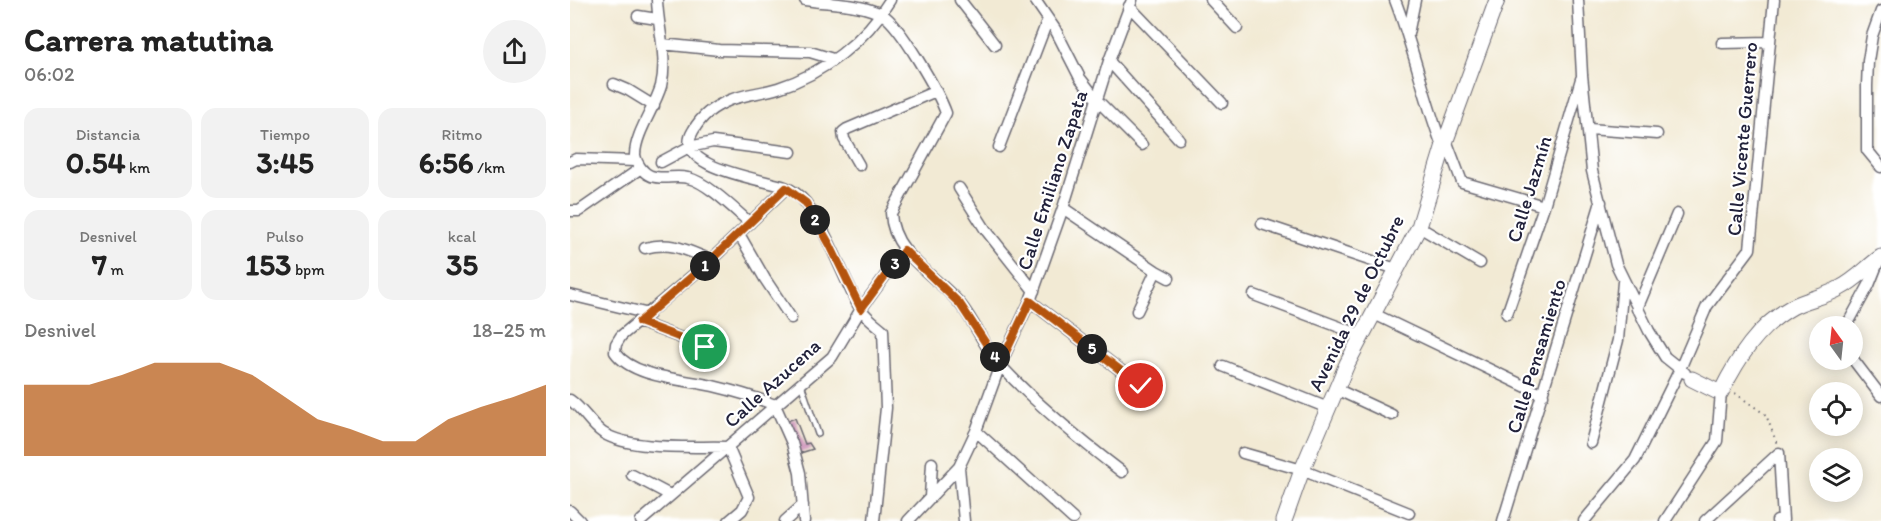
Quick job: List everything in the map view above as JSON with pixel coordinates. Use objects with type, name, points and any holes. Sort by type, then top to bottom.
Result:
[{"type":"street","points":[[657,0],[657,19],[664,63],[663,75],[654,106],[638,140],[635,153],[639,165],[651,176],[683,177],[700,183],[750,223]]},
{"type":"street","points":[[812,0],[861,8],[881,14],[890,21],[936,91],[946,113],[891,213],[894,228],[904,250],[960,304],[1000,365],[1075,436],[1122,471]]},
{"type":"street","points":[[874,521],[886,408],[883,330],[861,309],[830,245],[806,203],[786,188],[715,166],[696,157],[689,147],[691,134],[701,118],[711,108],[738,97],[779,88],[816,70],[854,44],[881,14],[890,0]]},
{"type":"street","points":[[960,0],[995,45]]},
{"type":"street","points":[[1211,0],[1237,28]]},
{"type":"street","points":[[1395,0],[1408,35],[1429,113],[1462,182],[1544,206]]},
{"type":"street","points":[[1408,35],[1415,0]]},
{"type":"street","name":"Avenida 29 de Octubre","points":[[1284,521],[1302,470],[1336,389],[1372,313],[1419,227],[1445,144],[1497,0]]},
{"type":"street","points":[[1578,0],[1582,75],[1592,171],[1616,264],[1637,309],[1665,357],[1692,379],[1719,392]]},
{"type":"street","name":"Calle Vicente Guerrero","points":[[1584,521],[1635,460],[1680,369],[1707,306],[1750,249],[1774,0]]},
{"type":"street","points":[[1041,3],[1048,19],[1069,52],[1080,78],[1098,101],[1142,145]]},
{"type":"street","points":[[1130,3],[1222,103]]},
{"type":"street","name":"Calle Emiliano Zapata","points":[[908,521],[959,467],[976,431],[1000,365],[1032,296],[1130,3]]},
{"type":"street","points":[[1881,11],[1872,36],[1868,60],[1867,150],[1881,167]]},
{"type":"street","points":[[638,16],[657,19]]},
{"type":"street","points":[[999,147],[1048,19]]},
{"type":"street","points":[[1722,43],[1770,42]]},
{"type":"street","points":[[662,44],[719,50],[810,52],[833,59]]},
{"type":"street","points":[[1109,61],[1179,138]]},
{"type":"street","name":"Calle Jazmín","points":[[1507,314],[1544,206],[1582,75]]},
{"type":"street","points":[[614,84],[654,106]]},
{"type":"street","points":[[859,165],[843,136],[847,129],[936,91]]},
{"type":"street","points":[[1588,129],[1657,134]]},
{"type":"street","points":[[661,162],[689,147],[713,142],[791,152]]},
{"type":"street","points":[[570,162],[576,159],[639,165]]},
{"type":"street","points":[[570,211],[579,211],[639,165]]},
{"type":"street","points":[[786,188],[711,260],[621,336],[616,344],[615,352],[620,360],[652,374],[712,386],[775,405],[792,443],[800,473],[804,521]]},
{"type":"street","points":[[959,188],[1032,296],[1141,386]]},
{"type":"street","name":"Calle Pensamiento","points":[[1503,521],[1601,202]]},
{"type":"street","points":[[1063,208],[1169,278]]},
{"type":"street","points":[[1637,309],[1677,214]]},
{"type":"street","points":[[1262,224],[1396,269]]},
{"type":"street","points":[[1419,227],[1480,263]]},
{"type":"street","points":[[739,234],[791,318]]},
{"type":"street","points":[[645,248],[667,244],[711,260]]},
{"type":"street","name":"Calle Azucena","points":[[641,521],[832,357],[861,309],[904,250]]},
{"type":"street","points":[[1852,316],[1869,285],[1881,256]]},
{"type":"street","points":[[1665,521],[1718,441],[1719,392],[1756,336],[1792,307],[1839,289],[1856,278],[1881,256]]},
{"type":"street","points":[[1137,311],[1156,271]]},
{"type":"street","points":[[1591,443],[1618,340],[1623,279]]},
{"type":"street","points":[[570,295],[649,314]]},
{"type":"street","points":[[1254,295],[1361,335]]},
{"type":"street","points":[[1372,313],[1543,395]]},
{"type":"street","points":[[639,322],[705,347]]},
{"type":"street","points":[[1223,366],[1328,408]]},
{"type":"street","points":[[1861,370],[1881,396]]},
{"type":"street","points":[[1336,389],[1392,415]]},
{"type":"street","points":[[570,400],[597,429],[620,441],[639,445],[728,447],[749,496],[742,510],[729,521]]},
{"type":"street","points":[[976,431],[1074,519]]},
{"type":"street","points":[[1243,453],[1302,470],[1409,513]]},
{"type":"street","points":[[1779,453],[1783,521]]},
{"type":"street","points":[[1704,521],[1779,453]]},
{"type":"street","points":[[930,497],[932,463]]},
{"type":"street","points":[[959,467],[964,520]]},
{"type":"street","points":[[632,475],[670,495]]},
{"type":"street","points":[[784,521],[803,505]]},
{"type":"street","points":[[570,511],[580,521]]},
{"type":"lane","points":[[801,384],[804,399],[818,434]]},
{"type":"path","points":[[1719,392],[1734,393],[1766,415],[1779,453]]},
{"type":"building","points":[[795,418],[805,444],[809,443],[813,449],[794,455],[782,423]]},
{"type":"route","points":[[705,347],[639,322],[711,260],[786,188],[806,203],[830,245],[861,309],[904,250],[960,304],[1000,365],[1030,301],[1141,386]]}]
